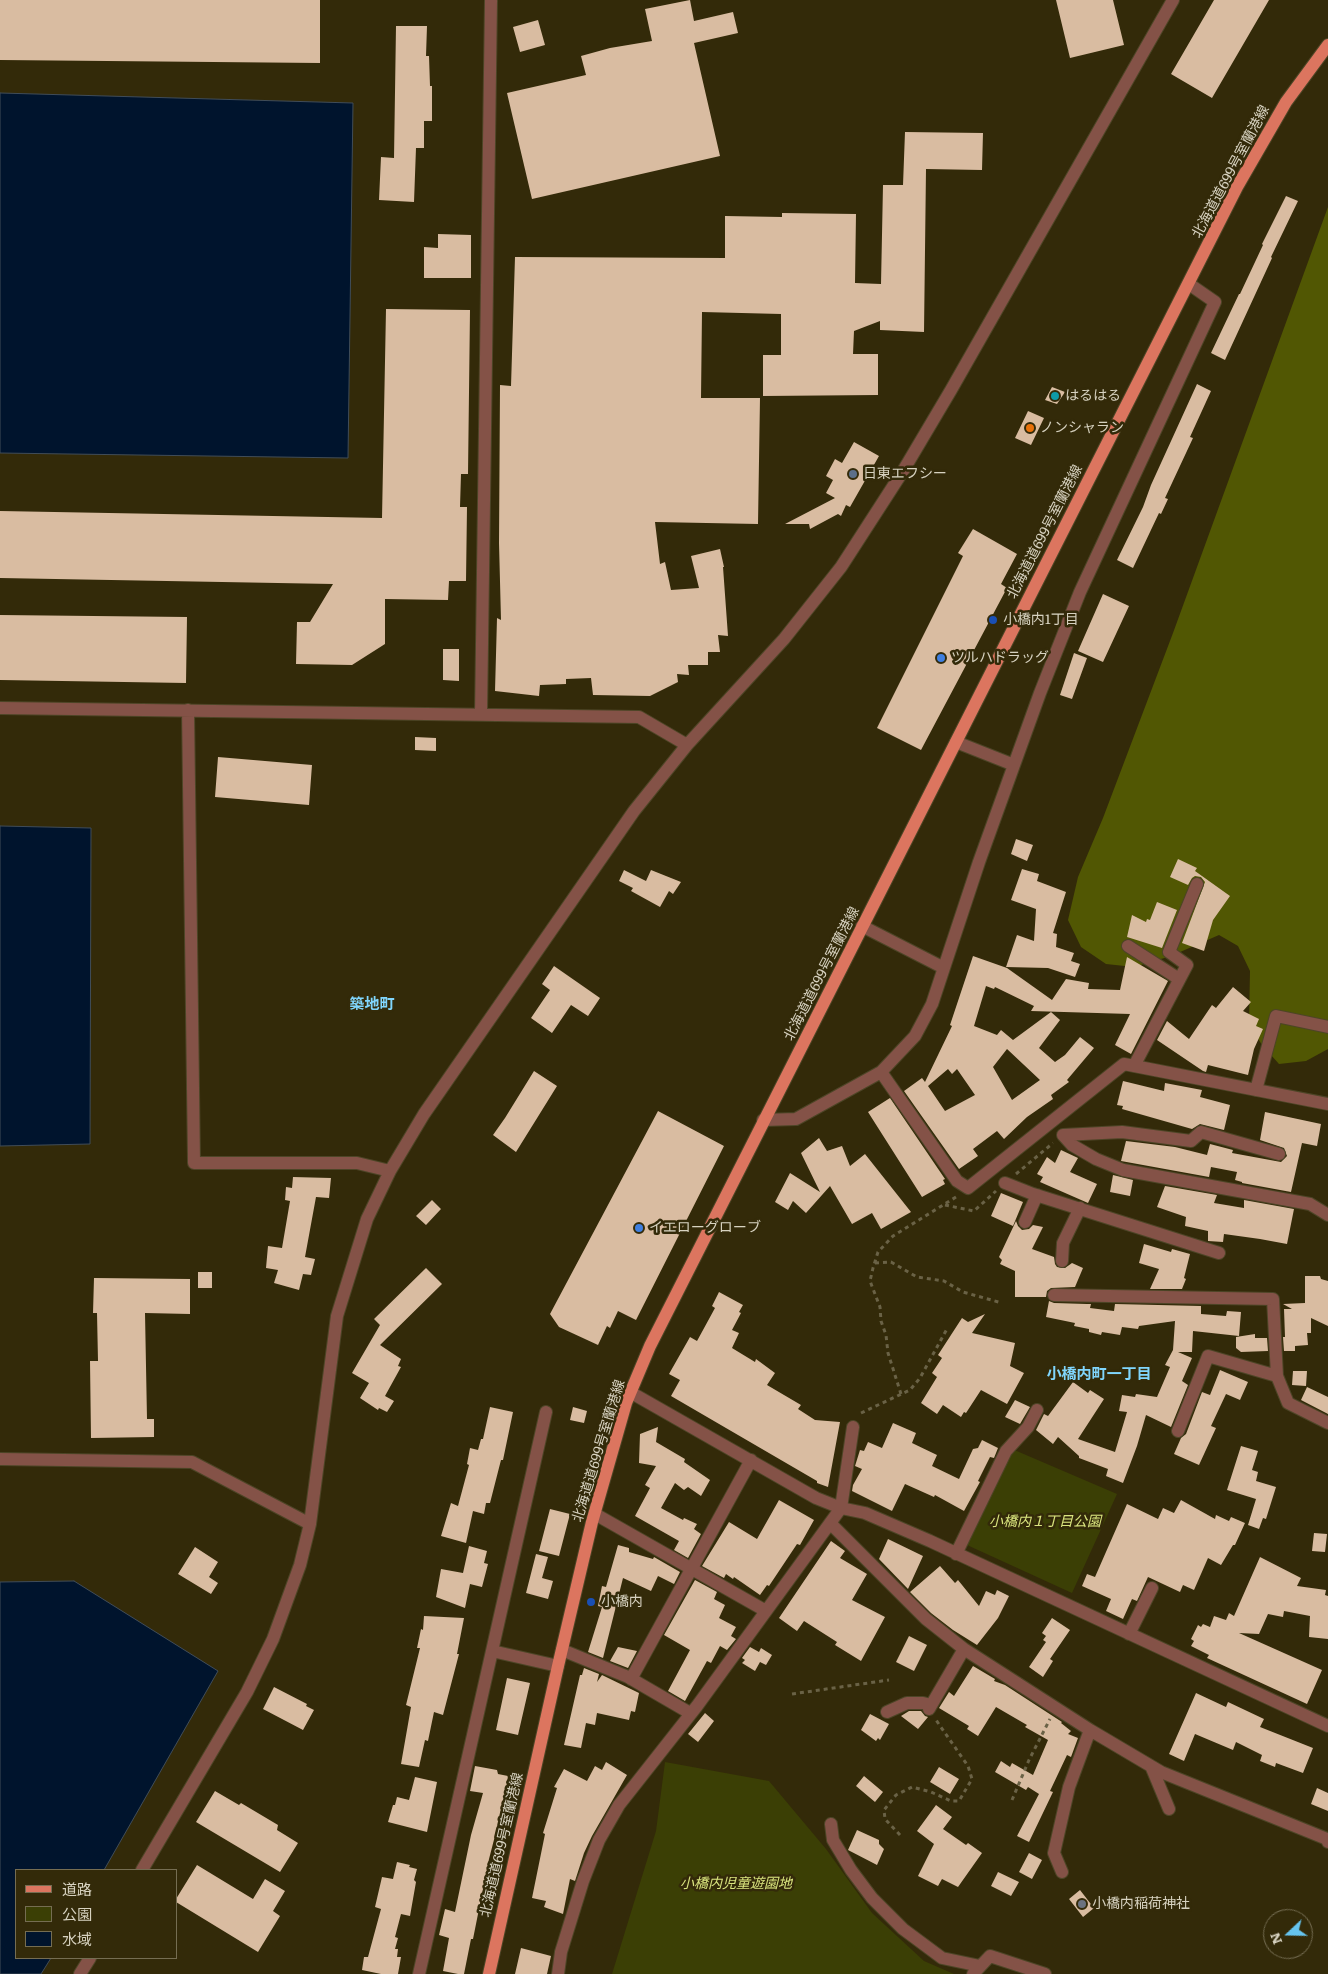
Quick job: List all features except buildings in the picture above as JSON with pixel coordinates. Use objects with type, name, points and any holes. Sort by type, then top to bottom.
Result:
[{"type":"main road","name":"北海道道699号室蘭港線","points":[[488,1974],[594,1514],[630,1392],[650,1346],[1237,187],[1286,102],[1328,45]]},
{"type":"street","points":[[481,715],[491,0]]},
{"type":"street","points":[[143,1869],[247,1692],[274,1639],[300,1564],[310,1524],[337,1316],[367,1218],[390,1171],[424,1114],[634,811],[686,745],[784,639],[841,567],[898,479],[951,390],[1173,0]]},
{"type":"street","points":[[763,1120],[796,1119],[881,1072],[915,1036],[932,1004],[1014,765],[1080,592],[1215,302],[1189,284]]},
{"type":"street","points":[[0,708],[640,717],[686,745]]},
{"type":"street","points":[[188,710],[194,1163],[357,1163],[390,1171]]},
{"type":"street","points":[[956,742],[1014,765]]},
{"type":"street","points":[[1134,1066],[1187,965],[1169,952],[1197,884]]},
{"type":"street","points":[[862,926],[944,968]]},
{"type":"street","points":[[1128,946],[1179,979]]},
{"type":"street","points":[[1256,1090],[1276,1016],[1328,1027]]},
{"type":"street","points":[[881,1072],[957,1181],[968,1188],[1124,1064],[1328,1104]]},
{"type":"street","points":[[1279,1154],[1201,1132],[1191,1142],[1122,1132],[1063,1134],[1072,1146],[1096,1159],[1123,1170],[1310,1204],[1328,1215]]},
{"type":"street","points":[[1005,1183],[1219,1253]]},
{"type":"street","points":[[1025,1222],[1037,1195]]},
{"type":"street","points":[[1062,1261],[1063,1243],[1080,1208]]},
{"type":"street","points":[[1054,1295],[1273,1299],[1277,1376],[1288,1403],[1328,1423]]},
{"type":"street","points":[[1178,1431],[1208,1356],[1277,1376]]},
{"type":"street","points":[[630,1392],[816,1498],[841,1508],[864,1513],[1328,1726]]},
{"type":"street","points":[[956,1554],[1006,1451],[1028,1426],[1037,1410]]},
{"type":"street","points":[[419,1974],[546,1412]]},
{"type":"street","points":[[558,1974],[561,1952],[584,1881],[599,1840],[618,1805],[697,1706],[841,1508],[853,1426]]},
{"type":"street","points":[[0,1459],[192,1462],[310,1524]]},
{"type":"street","points":[[632,1679],[690,1568],[751,1460]]},
{"type":"street","points":[[594,1514],[766,1611]]},
{"type":"street","points":[[830,1523],[926,1619],[964,1649],[1090,1730],[1161,1772],[1327,1839],[1328,1842]]},
{"type":"street","points":[[1129,1634],[1152,1588]]},
{"type":"street","points":[[887,1712],[907,1703],[930,1707],[964,1649]]},
{"type":"street","points":[[562,1650],[632,1679],[690,1713]]},
{"type":"street","points":[[492,1651],[558,1666]]},
{"type":"street","points":[[1062,1872],[1054,1853],[1069,1787],[1090,1730]]},
{"type":"street","points":[[1151,1766],[1168,1809]]},
{"type":"street","points":[[831,1824],[833,1840],[851,1870],[872,1898],[903,1929],[942,1958],[977,1970],[990,1956],[1045,1974]]},
{"type":"street","points":[[80,1974],[89,1959]]},
{"type":"path","points":[[901,1394],[888,1353],[880,1307],[870,1281],[874,1263],[878,1252],[892,1236],[945,1205],[968,1188]]},
{"type":"path","points":[[874,1263],[891,1262],[917,1277],[944,1281],[963,1292],[1002,1303]]},
{"type":"path","points":[[861,1413],[910,1390],[920,1378],[948,1327]]},
{"type":"path","points":[[792,1694],[889,1680]]},
{"type":"path","points":[[900,1835],[885,1819],[884,1810],[896,1795],[912,1788],[931,1792],[950,1801],[959,1801],[972,1779],[968,1766],[930,1707]]},
{"type":"path","points":[[1012,1800],[1029,1760],[1056,1708]]},
{"type":"green space","points":[[1328,207],[1328,1049],[1306,1061],[1279,1064],[1262,1045],[1249,1024],[1250,971],[1238,946],[1219,935],[1171,956],[1134,967],[1106,964],[1081,947],[1068,920],[1078,877],[1103,818],[1173,633]]},
{"type":"green space","name":"小橋内１丁目公園","points":[[1012,1449],[1117,1494],[1072,1593],[967,1545]]},
{"type":"green space","name":"小橋内児童遊園地","points":[[665,1762],[769,1781],[826,1849],[872,1913],[924,1961],[954,1974],[612,1974],[656,1831]]},
{"type":"water","points":[[0,93],[353,103],[348,458],[0,453]]},
{"type":"water","points":[[0,826],[91,828],[90,1144],[0,1146]]},
{"type":"water","points":[[74,1581],[218,1671],[105,1869],[15,1869],[15,1959],[50,1959],[41,1974],[0,1974],[0,1582]]},
{"type":"place","name":"はるはる","points":[[1055,396]]},
{"type":"place","name":"ノンシャラン","points":[[1030,428]]},
{"type":"place","name":"日東エフシー","points":[[853,474]]},
{"type":"place","name":"小橋内1丁目","points":[[993,620]]},
{"type":"place","name":"ツルハドラッグ","points":[[941,658]]},
{"type":"place","name":"イエローグローブ","points":[[639,1228]]},
{"type":"place","name":"小橋内","points":[[591,1602]]},
{"type":"place","name":"小橋内稲荷神社","points":[[1082,1904]]},
{"type":"district","name":"築地町","points":[[372,1005]]},
{"type":"district","name":"小橋内町一丁目","points":[[1099,1375]]}]
